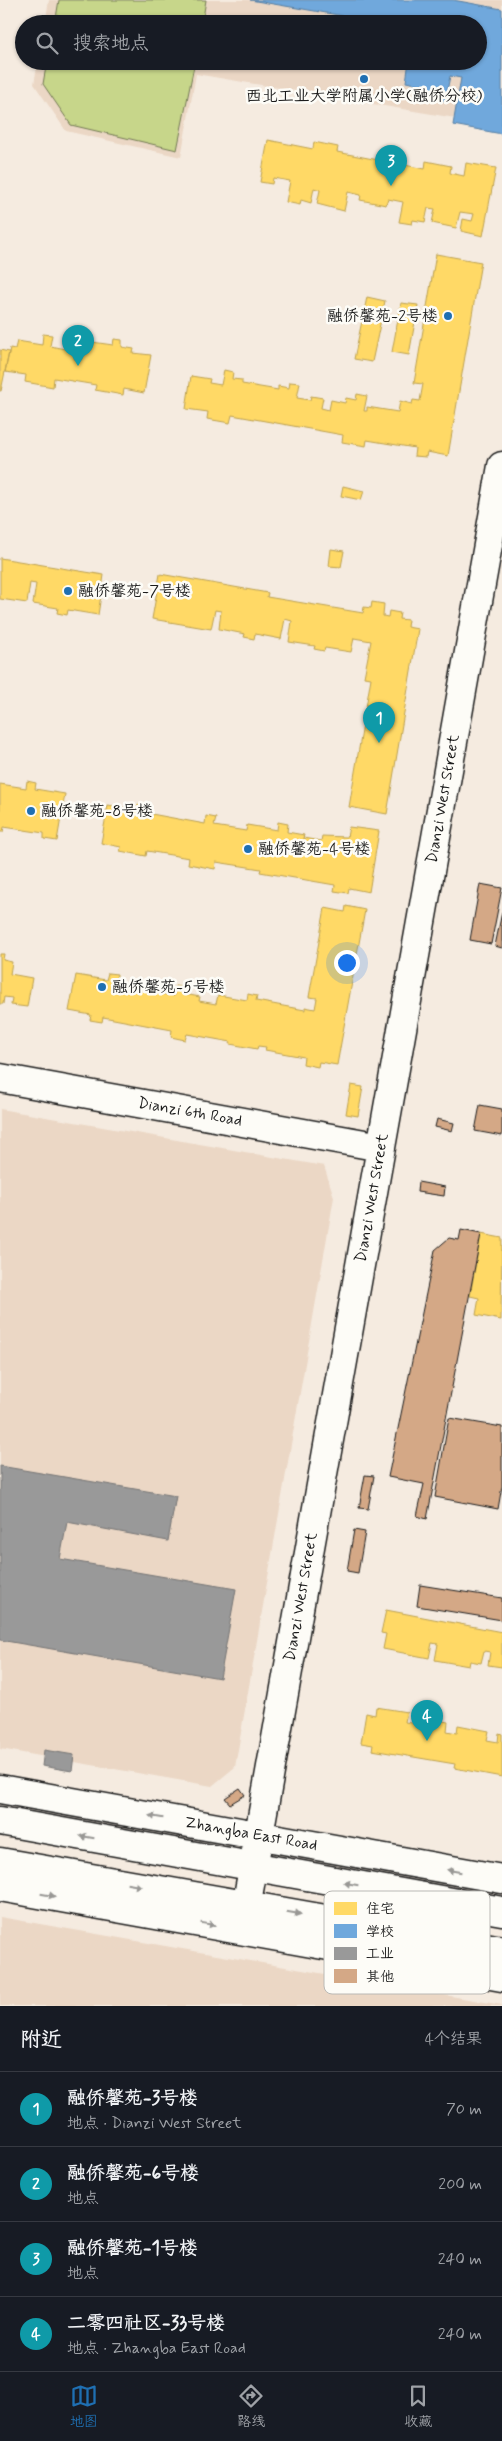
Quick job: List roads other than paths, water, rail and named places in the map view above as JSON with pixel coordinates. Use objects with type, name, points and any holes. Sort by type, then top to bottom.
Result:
[{"type":"street","name":"Dianzi West Street","points":[[242,1930],[502,466]]},
{"type":"street","name":"Dianzi 6th Road","points":[[0,1078],[381,1147]]},
{"type":"street","name":"Zhangba East Road","points":[[0,1789],[258,1834],[300,1844],[502,1880]]},
{"type":"street","name":"Zhangba East Road","points":[[0,1821],[391,1891]]},
{"type":"street","points":[[2,1881],[246,1904],[324,1918]]},
{"type":"street","points":[[2,1881],[324,1945]]},
{"type":"place","name":"西北工业大学附属小学(融侨分校)","points":[[364,79]]},
{"type":"place","name":"融侨馨苑-1号楼","points":[[391,186]]},
{"type":"place","name":"融侨馨苑-2号楼","points":[[448,316]]},
{"type":"place","name":"融侨馨苑-6号楼","points":[[78,366]]},
{"type":"place","name":"融侨馨苑-7号楼","points":[[68,591]]},
{"type":"place","name":"融侨馨苑-3号楼","points":[[379,743]]},
{"type":"place","name":"融侨馨苑-8号楼","points":[[31,811]]},
{"type":"place","name":"融侨馨苑-4号楼","points":[[248,849]]},
{"type":"place","name":"融侨馨苑-5号楼","points":[[102,987]]},
{"type":"place","name":"二零四社区-33号楼","points":[[427,1741]]}]
